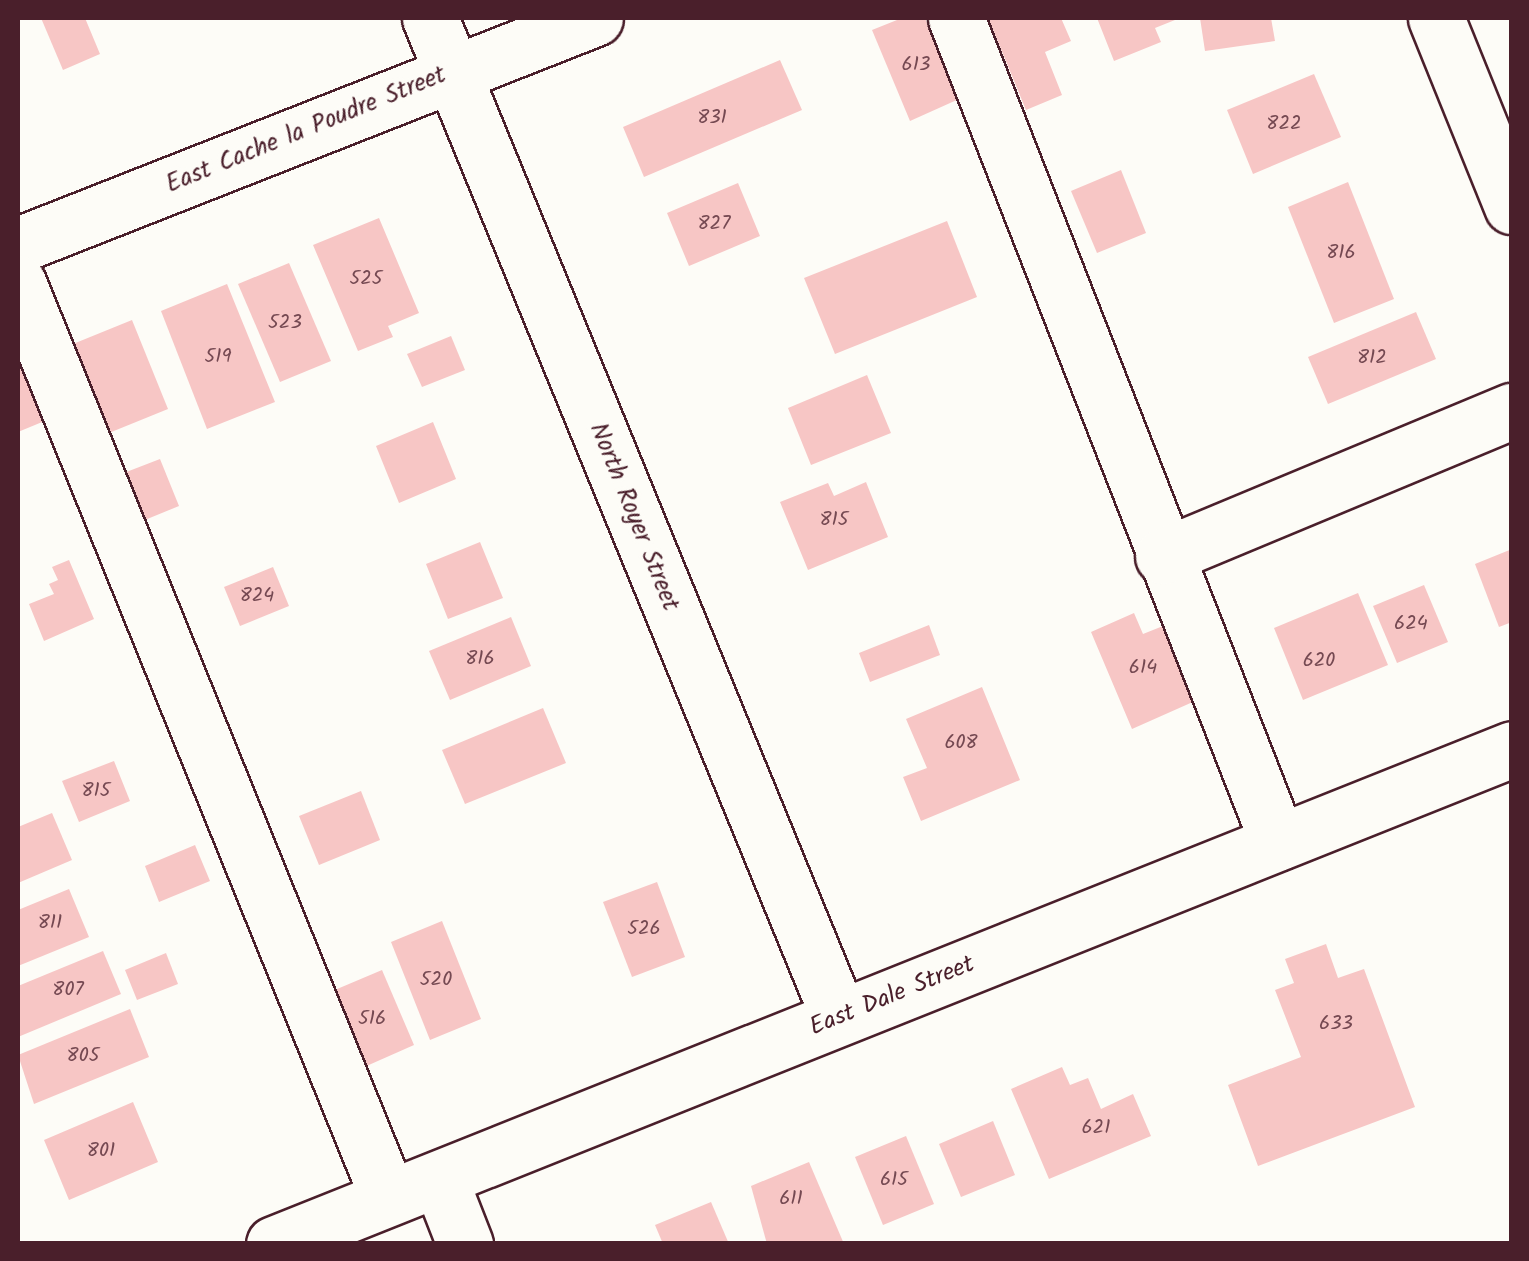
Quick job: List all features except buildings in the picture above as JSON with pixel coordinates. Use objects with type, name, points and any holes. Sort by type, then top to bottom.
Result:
[{"type":"street","name":"North Royer Street","points":[[430,18],[839,1017]]},
{"type":"street","name":"East Cache la Poudre Street","points":[[18,245],[594,18]]},
{"type":"street","points":[[956,18],[1163,556],[1278,842]]},
{"type":"street","points":[[1436,18],[1512,206]]},
{"type":"street","points":[[18,283],[388,1197]]},
{"type":"street","points":[[1163,556],[1512,411]]},
{"type":"street","name":"East Dale Street","points":[[274,1244],[1512,749]]},
{"type":"street","points":[[440,1180],[465,1244]]}]
